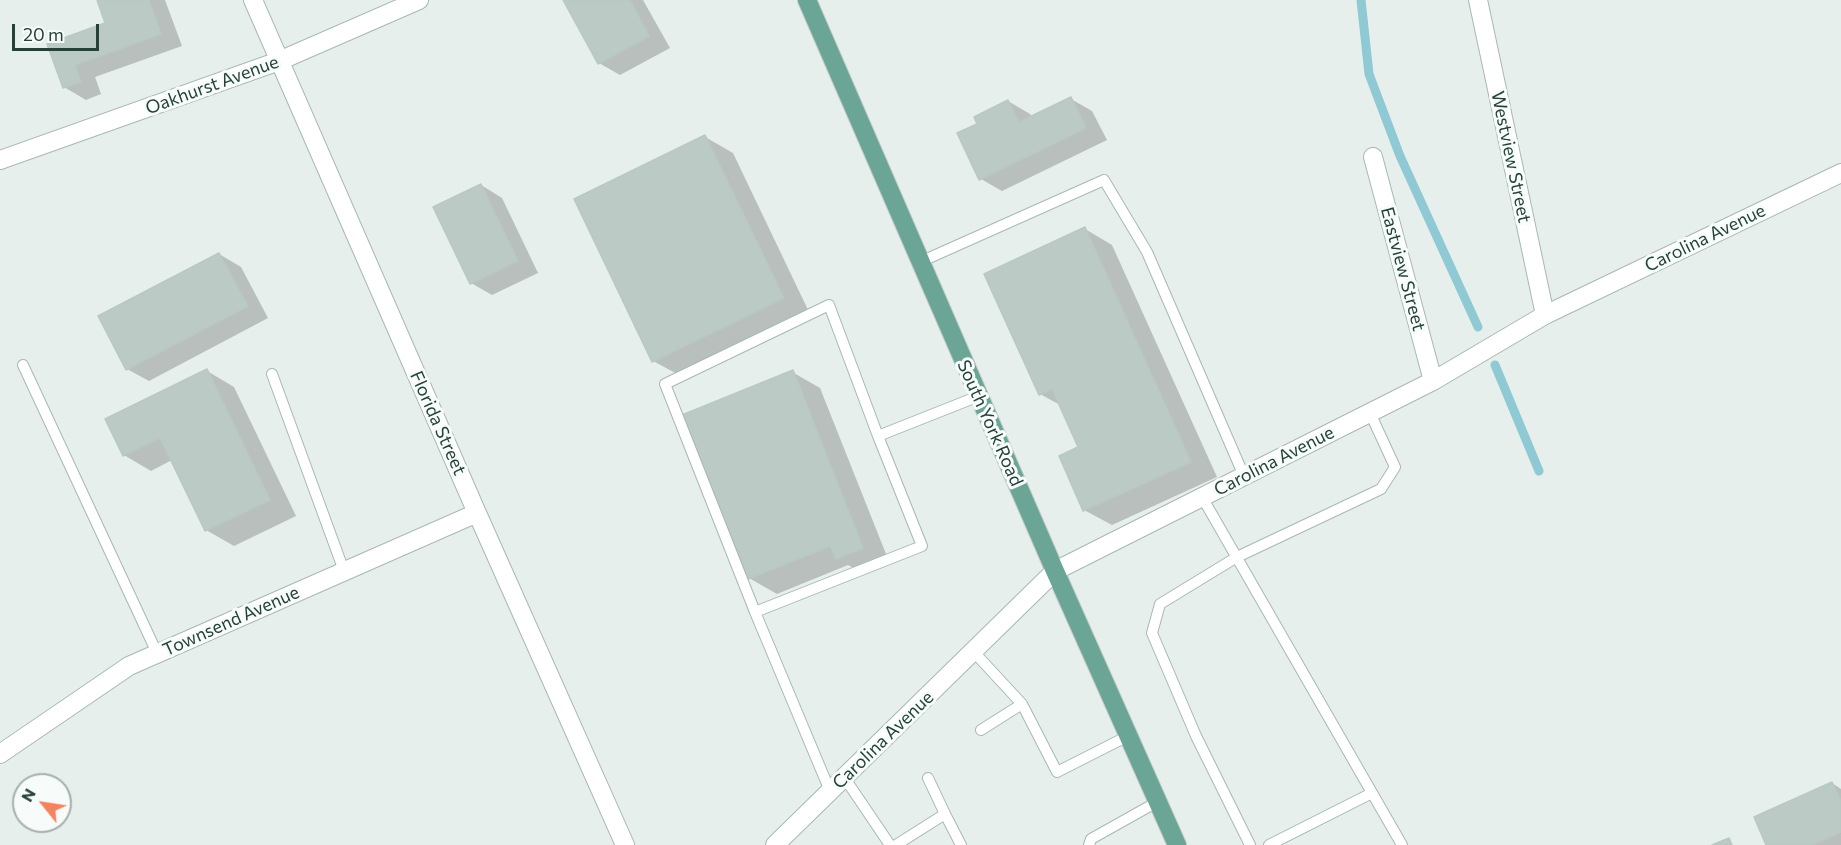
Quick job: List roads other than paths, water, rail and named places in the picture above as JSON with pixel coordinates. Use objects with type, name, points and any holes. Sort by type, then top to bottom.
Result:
[{"type":"main road","name":"South York Road","points":[[807,0],[978,396],[1177,845]]},
{"type":"street","name":"Florida Street","points":[[253,0],[625,845]]},
{"type":"street","name":"Oakhurst Avenue","points":[[0,160],[279,61],[419,0]]},
{"type":"street","name":"Westview Street","points":[[1478,0],[1545,315]]},
{"type":"street","name":"Eastview Street","points":[[1373,157],[1433,381]]},
{"type":"street","name":"Carolina Avenue","points":[[775,845],[1055,571],[1433,381],[1545,315],[1841,173]]},
{"type":"street","name":"Townsend Avenue","points":[[0,754],[129,666],[477,513]]},
{"type":"lane","points":[[920,262],[1104,180],[1147,252],[1244,476]]},
{"type":"lane","points":[[755,612],[922,546],[829,305],[665,384],[755,612],[830,791]]},
{"type":"lane","points":[[23,365],[157,653]]},
{"type":"lane","points":[[272,374],[344,572]]},
{"type":"lane","points":[[878,436],[978,396]]},
{"type":"lane","points":[[1250,845],[1197,736],[1152,633],[1160,604],[1237,557],[1381,489],[1395,467],[1370,412]]},
{"type":"lane","points":[[1202,497],[1402,845]]},
{"type":"lane","points":[[973,651],[1022,704],[1057,772],[1128,736]]},
{"type":"lane","points":[[981,730],[1022,704]]},
{"type":"lane","points":[[844,777],[890,845]]},
{"type":"lane","points":[[928,778],[961,845]]},
{"type":"lane","points":[[1269,845],[1372,793]]},
{"type":"lane","points":[[1089,845],[1091,839],[1157,802]]},
{"type":"lane","points":[[896,845],[945,814]]},
{"type":"waterway","points":[[1361,0],[1369,74],[1400,156],[1478,327]]},
{"type":"waterway","points":[[1495,365],[1539,471]]}]
